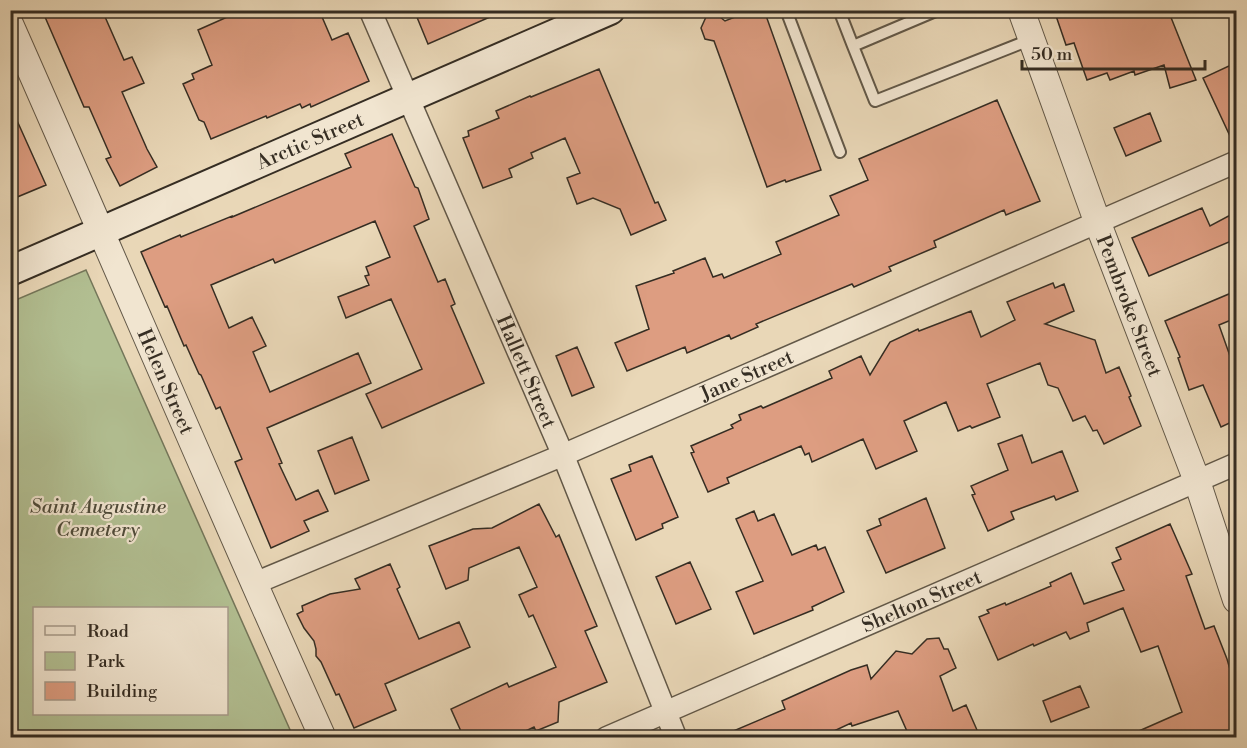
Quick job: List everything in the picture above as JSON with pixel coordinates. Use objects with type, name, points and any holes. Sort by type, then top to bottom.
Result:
[{"type":"main road","name":"Arctic Street","points":[[10,271],[610,10]]},
{"type":"street","name":"Hallett Street","points":[[370,10],[563,454],[676,738]]},
{"type":"street","name":"Pembroke Street","points":[[1022,10],[1097,222],[1197,481],[1236,600]]},
{"type":"street","name":"Helen Street","points":[[10,24],[253,584],[323,738]]},
{"type":"street","name":"Jane Street","points":[[253,584],[563,454],[1236,162]]},
{"type":"street","name":"Shelton Street","points":[[606,738],[1236,464]]},
{"type":"lane","points":[[786,10],[840,152]]},
{"type":"lane","points":[[839,10],[874,101],[1032,39]]},
{"type":"lane","points":[[853,46],[938,10]]},
{"type":"green space","name":"Saint Augustine Cemetery","points":[[86,270],[291,732],[285,737],[11,737],[11,302]]},
{"type":"building","points":[[42,10],[102,10],[124,60],[132,57],[144,83],[122,92],[157,167],[120,186],[106,159],[111,157],[89,107],[84,107]]},
{"type":"building","points":[[243,10],[319,10],[332,40],[348,33],[369,81],[311,107],[310,104],[302,108],[300,104],[211,139],[204,122],[199,120],[183,84],[194,79],[192,74],[212,65],[198,30]]},
{"type":"building","points":[[414,10],[506,10],[428,44]]},
{"type":"building","points":[[753,10],[764,10],[821,170],[767,187],[714,41],[705,39],[701,28],[706,17],[715,13],[725,21]]},
{"type":"building","points":[[1054,10],[1168,10],[1196,80],[1170,88],[1164,65],[1135,75],[1134,71],[1110,80],[1107,73],[1087,80],[1074,43],[1066,45]]},
{"type":"building","points":[[1231,65],[1236,78],[1236,149],[1203,78]]},
{"type":"building","points":[[599,69],[655,203],[658,202],[666,220],[631,235],[620,209],[593,198],[577,204],[567,178],[580,173],[565,138],[531,153],[533,158],[509,169],[512,177],[483,188],[463,138],[469,136],[468,131],[499,118],[496,111]]},
{"type":"building","points":[[997,100],[1040,201],[1006,215],[1004,210],[934,241],[936,247],[889,267],[891,271],[854,287],[852,284],[756,324],[758,327],[731,339],[729,335],[687,353],[685,347],[627,371],[615,343],[649,329],[636,286],[674,273],[673,271],[705,258],[713,277],[722,274],[724,278],[781,254],[776,242],[839,215],[830,196],[868,180],[859,159]]},
{"type":"building","points":[[10,105],[46,185],[10,200]]},
{"type":"building","points":[[1150,113],[1161,141],[1126,156],[1114,128]]},
{"type":"building","points":[[392,134],[415,187],[418,188],[429,219],[414,226],[438,282],[445,279],[455,304],[451,306],[484,383],[382,428],[366,394],[422,369],[391,299],[346,318],[338,297],[369,285],[365,276],[369,275],[366,267],[390,257],[375,221],[275,263],[273,259],[211,285],[229,328],[252,317],[266,346],[253,352],[270,392],[358,353],[371,383],[267,428],[282,463],[279,464],[296,500],[318,490],[328,511],[304,521],[309,531],[271,548],[235,462],[242,459],[220,407],[216,409],[186,345],[184,346],[167,306],[165,307],[141,252],[351,167],[345,154]]},
{"type":"building","points":[[1202,208],[1210,226],[1236,212],[1236,239],[1149,276],[1132,238]]},
{"type":"building","points":[[1053,283],[1055,288],[1064,284],[1074,311],[1045,324],[1095,340],[1106,373],[1119,367],[1141,426],[1104,444],[1097,430],[1093,431],[1085,416],[1073,421],[1058,388],[1048,385],[1040,363],[987,384],[1000,417],[958,431],[946,402],[904,421],[917,451],[876,469],[863,439],[812,462],[809,453],[805,455],[801,446],[727,478],[729,483],[708,492],[691,453],[694,452],[691,446],[733,428],[731,425],[741,420],[739,415],[761,406],[763,408],[832,378],[829,371],[861,356],[870,375],[890,342],[918,329],[919,331],[971,311],[981,337],[1015,320],[1007,302]]},
{"type":"building","points":[[1236,291],[1236,318],[1219,325],[1236,373],[1236,420],[1221,427],[1203,385],[1189,390],[1178,358],[1180,357],[1165,321]]},
{"type":"building","points":[[577,347],[594,387],[572,396],[556,356]]},
{"type":"building","points":[[1022,435],[1032,463],[1062,451],[1078,491],[1056,500],[1054,496],[1011,512],[1014,519],[988,531],[972,495],[975,494],[971,486],[1008,470],[998,444]]},
{"type":"building","points":[[352,437],[369,480],[335,494],[318,451]]},
{"type":"building","points":[[652,456],[678,517],[662,524],[663,528],[636,540],[611,479],[631,471],[629,465]]},
{"type":"building","points":[[926,498],[945,548],[886,573],[867,531],[881,525],[879,519]]},
{"type":"building","points":[[539,504],[556,537],[559,535],[597,626],[585,631],[607,682],[559,702],[558,722],[536,731],[534,727],[511,738],[464,738],[451,709],[507,683],[509,687],[556,667],[533,615],[529,617],[519,595],[537,587],[519,547],[469,568],[468,580],[446,589],[429,546],[473,529],[492,528]]},
{"type":"building","points":[[754,511],[758,521],[774,514],[792,555],[816,545],[818,550],[825,547],[844,592],[812,607],[813,610],[754,634],[736,592],[763,581],[736,519]]},
{"type":"building","points":[[1170,524],[1192,574],[1186,576],[1205,629],[1214,626],[1227,659],[1236,690],[1236,729],[1211,738],[1123,738],[1182,712],[1158,646],[1141,652],[1123,608],[1087,623],[1089,631],[1070,639],[1066,632],[998,660],[979,617],[989,613],[987,610],[1005,603],[1006,605],[1051,586],[1050,583],[1071,573],[1084,604],[1124,590],[1112,563],[1121,559],[1116,548]]},
{"type":"building","points":[[690,562],[711,609],[676,624],[656,577]]},
{"type":"building","points":[[390,564],[400,587],[397,589],[419,639],[459,622],[470,647],[385,684],[396,710],[354,728],[339,694],[336,695],[316,656],[314,641],[297,614],[303,611],[302,606],[330,594],[360,589],[355,579]]},
{"type":"building","points":[[939,638],[944,649],[948,649],[956,668],[940,676],[953,711],[966,705],[977,730],[972,732],[975,738],[910,738],[898,711],[852,726],[851,723],[819,738],[717,738],[785,709],[782,701],[851,670],[867,665],[871,679],[896,651],[912,654],[927,639]]},
{"type":"building","points":[[1080,686],[1089,707],[1051,722],[1043,701]]}]
